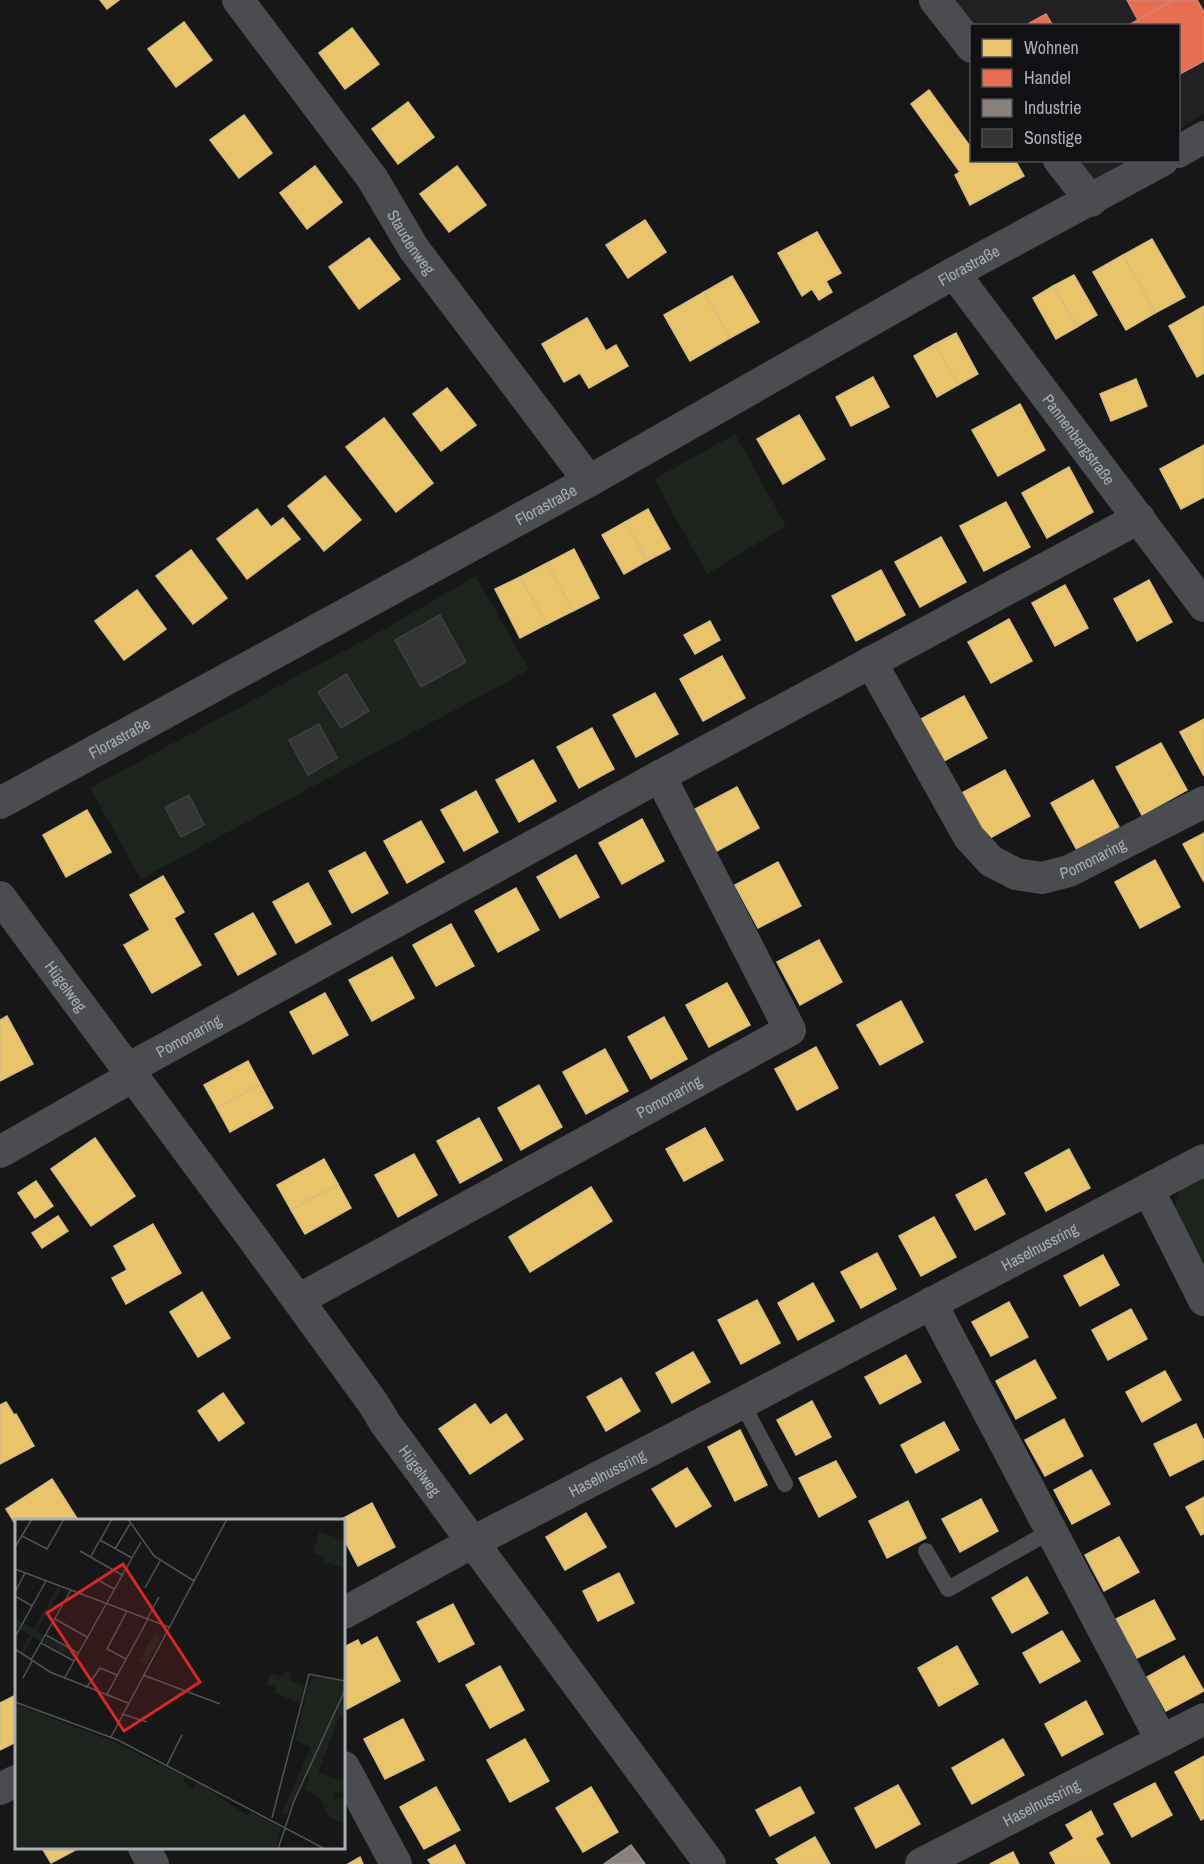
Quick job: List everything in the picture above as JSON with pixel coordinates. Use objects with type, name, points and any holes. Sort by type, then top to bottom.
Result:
[{"type":"street","name":"Staudenweg","points":[[238,0],[372,178],[414,249],[589,482]]},
{"type":"street","points":[[935,0],[970,44]]},
{"type":"street","points":[[1180,151],[1204,137]]},
{"type":"street","points":[[1061,162],[1090,201]]},
{"type":"street","name":"Florastraße","points":[[0,803],[589,482],[954,273],[1159,162]]},
{"type":"street","name":"Pannenbergstraße","points":[[954,273],[1204,606]]},
{"type":"street","name":"Pomonaring","points":[[130,1073],[660,776],[1139,518]]},
{"type":"street","name":"Pomonaring","points":[[871,662],[969,837],[991,861],[1016,874],[1042,878],[1069,871],[1204,802]]},
{"type":"street","name":"Pomonaring","points":[[298,1300],[790,1030],[660,776]]},
{"type":"street","name":"Hügelweg","points":[[0,897],[710,1864]]},
{"type":"street","points":[[0,1152],[130,1073]]},
{"type":"street","name":"Haselnussring","points":[[345,1612],[473,1542],[1204,1160]]},
{"type":"street","points":[[1148,1189],[1204,1300]]},
{"type":"street","points":[[931,1303],[1161,1741]]},
{"type":"street","name":"Haselnussring","points":[[921,1864],[1204,1719]]},
{"type":"street","points":[[345,1769],[396,1864]]},
{"type":"street","points":[[0,1789],[15,1781]]},
{"type":"street","points":[[145,1849],[153,1864]]},
{"type":"lane","points":[[742,1403],[785,1484]]},
{"type":"lane","points":[[926,1551],[948,1589],[1051,1531]]},
{"type":"shaded area","points":[[922,0],[1204,0],[1204,114],[1180,128],[1180,24],[970,24],[970,63]]},
{"type":"shaded area","points":[[1047,162],[1123,162],[1071,193]]},
{"type":"shaded area","points":[[735,434],[786,526],[707,574],[654,479]]},
{"type":"shaded area","points":[[476,576],[529,670],[141,879],[90,788],[379,632]]},
{"type":"shaded area","points":[[1204,1174],[1204,1277],[1173,1217],[1181,1185]]},
{"type":"building: Wohnen","points":[[100,0],[119,0],[107,9]]},
{"type":"building: Wohnen","points":[[184,22],[212,60],[176,87],[148,49]]},
{"type":"building: Wohnen","points":[[352,28],[379,64],[345,89],[319,53]]},
{"type":"building: Wohnen","points":[[929,90],[970,146],[970,162],[1016,162],[1024,176],[970,205],[955,175],[960,172],[911,104]]},
{"type":"building: Wohnen","points":[[408,102],[434,137],[398,164],[372,129]]},
{"type":"building: Wohnen","points":[[244,115],[272,153],[239,178],[210,140]]},
{"type":"building: Wohnen","points":[[315,166],[342,202],[307,229],[280,193]]},
{"type":"building: Wohnen","points":[[457,166],[486,205],[449,232],[420,194]]},
{"type":"building: Wohnen","points":[[645,220],[666,252],[628,278],[606,245]]},
{"type":"building: Wohnen","points":[[817,232],[841,273],[826,281],[832,292],[819,300],[812,289],[802,296],[778,253]]},
{"type":"building: Wohnen","points":[[369,238],[400,279],[359,309],[329,267]]},
{"type":"building: Wohnen","points":[[1152,239],[1185,297],[1155,313],[1123,255]]},
{"type":"building: Wohnen","points":[[1123,255],[1155,313],[1126,330],[1093,272]]},
{"type":"building: Wohnen","points":[[1074,275],[1097,315],[1077,327],[1053,286]]},
{"type":"building: Wohnen","points":[[732,276],[759,322],[730,338],[704,292]]},
{"type":"building: Wohnen","points":[[1053,286],[1077,327],[1056,339],[1033,298]]},
{"type":"building: Wohnen","points":[[704,292],[730,338],[690,361],[664,315]]},
{"type":"building: Wohnen","points":[[1204,306],[1204,373],[1197,377],[1169,326]]},
{"type":"building: Wohnen","points":[[587,318],[606,351],[616,345],[628,366],[589,388],[580,373],[564,382],[542,344]]},
{"type":"building: Wohnen","points":[[956,333],[978,374],[958,385],[935,344]]},
{"type":"building: Wohnen","points":[[935,344],[958,385],[937,397],[914,356]]},
{"type":"building: Wohnen","points":[[873,377],[889,407],[851,426],[836,397]]},
{"type":"building: Wohnen","points":[[1136,379],[1147,406],[1111,421],[1100,394]]},
{"type":"building: Wohnen","points":[[447,388],[476,425],[441,451],[413,414]]},
{"type":"building: Wohnen","points":[[1020,404],[1045,450],[998,476],[972,430]]},
{"type":"building: Wohnen","points":[[799,415],[825,459],[783,484],[757,439]]},
{"type":"building: Wohnen","points":[[384,418],[433,483],[396,512],[346,447]]},
{"type":"building: Wohnen","points":[[1204,445],[1204,497],[1181,509],[1160,469]]},
{"type":"building: Wohnen","points":[[1069,467],[1093,512],[1047,538],[1022,493]]},
{"type":"building: Wohnen","points":[[325,476],[361,520],[324,551],[288,506]]},
{"type":"building: Wohnen","points":[[1006,502],[1030,547],[984,571],[960,526]]},
{"type":"building: Wohnen","points":[[257,509],[271,527],[283,518],[300,539],[247,579],[217,539]]},
{"type":"building: Wohnen","points":[[648,509],[670,549],[647,561],[625,522]]},
{"type":"building: Wohnen","points":[[625,522],[647,561],[624,574],[602,535]]},
{"type":"building: Wohnen","points":[[941,537],[966,582],[920,607],[895,562]]},
{"type":"building: Wohnen","points":[[574,549],[599,598],[573,611],[547,563]]},
{"type":"building: Wohnen","points":[[191,550],[227,598],[193,624],[156,576]]},
{"type":"building: Wohnen","points":[[547,563],[573,611],[547,624],[520,577]]},
{"type":"building: Wohnen","points":[[881,570],[905,615],[856,641],[832,596]]},
{"type":"building: Wohnen","points":[[520,577],[547,624],[520,638],[495,589]]},
{"type":"building: Wohnen","points":[[1149,580],[1172,622],[1137,641],[1114,599]]},
{"type":"building: Wohnen","points":[[1065,585],[1088,628],[1055,646],[1032,603]]},
{"type":"building: Wohnen","points":[[137,590],[166,629],[124,660],[95,621]]},
{"type":"building: Wohnen","points":[[1009,619],[1032,661],[991,683],[968,642]]},
{"type":"building: Wohnen","points":[[710,621],[720,640],[695,654],[684,635]]},
{"type":"building: Wohnen","points":[[722,656],[745,698],[703,721],[680,679]]},
{"type":"building: Wohnen","points":[[655,693],[678,734],[636,757],[613,715]]},
{"type":"building: Wohnen","points":[[964,696],[987,738],[942,762],[919,720]]},
{"type":"building: Wohnen","points":[[1204,719],[1204,776],[1180,732]]},
{"type":"building: Wohnen","points":[[592,728],[614,769],[579,788],[557,747]]},
{"type":"building: Wohnen","points":[[1161,743],[1187,790],[1142,815],[1116,767]]},
{"type":"building: Wohnen","points":[[533,760],[556,801],[519,822],[496,780]]},
{"type":"building: Wohnen","points":[[1005,770],[1030,816],[981,843],[956,796]]},
{"type":"building: Wohnen","points":[[1093,780],[1119,827],[1077,850],[1051,803]]},
{"type":"building: Wohnen","points":[[737,787],[759,828],[717,851],[695,809]]},
{"type":"building: Wohnen","points":[[476,791],[498,832],[464,851],[441,810]]},
{"type":"building: Wohnen","points":[[87,810],[111,852],[66,877],[43,835]]},
{"type":"building: Wohnen","points":[[642,819],[664,861],[622,884],[599,843]]},
{"type":"building: Wohnen","points":[[421,821],[444,862],[407,883],[384,841]]},
{"type":"building: Wohnen","points":[[1204,833],[1204,882],[1183,844]]},
{"type":"building: Wohnen","points":[[365,852],[388,893],[352,913],[329,871]]},
{"type":"building: Wohnen","points":[[576,855],[599,897],[560,918],[537,877]]},
{"type":"building: Wohnen","points":[[1155,860],[1180,907],[1140,928],[1115,882]]},
{"type":"building: Wohnen","points":[[778,862],[801,906],[758,928],[735,885]]},
{"type":"building: Wohnen","points":[[163,876],[184,912],[174,918],[201,965],[152,993],[124,945],[150,930],[130,895]]},
{"type":"building: Wohnen","points":[[308,883],[331,924],[296,943],[273,902]]},
{"type":"building: Wohnen","points":[[516,888],[539,930],[498,952],[475,911]]},
{"type":"building: Wohnen","points":[[253,913],[276,954],[238,975],[215,934]]},
{"type":"building: Wohnen","points":[[451,924],[474,966],[436,986],[413,945]]},
{"type":"building: Wohnen","points":[[819,940],[842,982],[800,1005],[777,962]]},
{"type":"building: Wohnen","points":[[392,957],[414,998],[372,1021],[349,980]]},
{"type":"building: Wohnen","points":[[727,983],[750,1025],[709,1047],[686,1005]]},
{"type":"building: Wohnen","points":[[325,993],[348,1035],[313,1054],[290,1012]]},
{"type":"building: Wohnen","points":[[901,1001],[923,1042],[880,1065],[857,1025]]},
{"type":"building: Wohnen","points":[[7,1016],[33,1064],[0,1081],[0,1020]]},
{"type":"building: Wohnen","points":[[664,1017],[687,1059],[651,1079],[628,1037]]},
{"type":"building: Wohnen","points":[[816,1047],[838,1088],[797,1110],[775,1069]]},
{"type":"building: Wohnen","points":[[605,1049],[628,1091],[586,1114],[563,1072]]},
{"type":"building: Wohnen","points":[[248,1061],[260,1084],[217,1108],[204,1085]]},
{"type":"building: Wohnen","points":[[260,1084],[273,1108],[230,1132],[217,1108]]},
{"type":"building: Wohnen","points":[[539,1085],[562,1127],[521,1150],[498,1108]]},
{"type":"building: Wohnen","points":[[479,1118],[502,1160],[460,1183],[437,1141]]},
{"type":"building: Wohnen","points":[[705,1128],[723,1160],[684,1181],[666,1149]]},
{"type":"building: Wohnen","points":[[95,1138],[135,1196],[91,1226],[51,1169]]},
{"type":"building: Wohnen","points":[[1069,1149],[1090,1188],[1046,1211],[1025,1173]]},
{"type":"building: Wohnen","points":[[414,1154],[437,1195],[398,1217],[375,1175]]},
{"type":"building: Wohnen","points":[[324,1159],[338,1184],[291,1210],[277,1185]]},
{"type":"building: Wohnen","points":[[986,1179],[1005,1214],[975,1230],[956,1195]]},
{"type":"building: Wohnen","points":[[36,1181],[53,1206],[35,1218],[18,1193]]},
{"type":"building: Wohnen","points":[[338,1184],[351,1208],[305,1234],[291,1210]]},
{"type":"building: Wohnen","points":[[591,1187],[612,1221],[530,1272],[509,1237]]},
{"type":"building: Wohnen","points":[[58,1216],[68,1231],[42,1248],[32,1233]]},
{"type":"building: Wohnen","points":[[934,1217],[956,1257],[921,1276],[899,1236]]},
{"type":"building: Wohnen","points":[[153,1224],[181,1273],[126,1304],[112,1278],[127,1270],[114,1246]]},
{"type":"building: Wohnen","points":[[877,1253],[896,1289],[861,1308],[841,1272]]},
{"type":"building: Wohnen","points":[[1103,1255],[1119,1285],[1080,1306],[1064,1276]]},
{"type":"building: Wohnen","points":[[813,1283],[834,1321],[798,1340],[778,1303]]},
{"type":"building: Wohnen","points":[[202,1292],[230,1338],[198,1357],[170,1312]]},
{"type":"building: Wohnen","points":[[757,1300],[780,1343],[741,1364],[718,1320]]},
{"type":"building: Wohnen","points":[[1009,1302],[1028,1337],[991,1356],[972,1322]]},
{"type":"building: Wohnen","points":[[1131,1309],[1147,1339],[1108,1360],[1092,1330]]},
{"type":"building: Wohnen","points":[[693,1352],[710,1382],[672,1403],[656,1373]]},
{"type":"building: Wohnen","points":[[906,1355],[921,1382],[880,1404],[865,1377]]},
{"type":"building: Wohnen","points":[[1035,1360],[1056,1398],[1016,1419],[996,1381]]},
{"type":"building: Wohnen","points":[[1165,1371],[1181,1400],[1142,1422],[1126,1392]]},
{"type":"building: Wohnen","points":[[621,1378],[640,1411],[606,1431],[587,1397]]},
{"type":"building: Wohnen","points":[[223,1393],[244,1423],[219,1441],[198,1411]]},
{"type":"building: Wohnen","points":[[812,1401],[831,1437],[796,1455],[777,1420]]},
{"type":"building: Wohnen","points":[[6,1402],[14,1415],[16,1414],[34,1446],[0,1464],[0,1405]]},
{"type":"building: Wohnen","points":[[475,1404],[490,1425],[506,1414],[523,1439],[470,1474],[439,1429]]},
{"type":"building: Wohnen","points":[[1064,1419],[1083,1456],[1045,1476],[1025,1440]]},
{"type":"building: Wohnen","points":[[944,1422],[959,1450],[916,1473],[901,1445]]},
{"type":"building: Wohnen","points":[[1196,1424],[1204,1441],[1204,1459],[1170,1476],[1154,1444]]},
{"type":"building: Wohnen","points":[[740,1430],[767,1485],[735,1501],[708,1447]]},
{"type":"building: Wohnen","points":[[836,1461],[856,1497],[819,1517],[799,1478]]},
{"type":"building: Wohnen","points":[[687,1468],[711,1506],[676,1527],[652,1489]]},
{"type":"building: Wohnen","points":[[1091,1470],[1110,1504],[1072,1524],[1054,1490]]},
{"type":"building: Wohnen","points":[[52,1479],[77,1519],[15,1519],[15,1523],[6,1509]]},
{"type":"building: Wohnen","points":[[1204,1497],[1204,1533],[1201,1535],[1186,1507]]},
{"type":"building: Wohnen","points":[[981,1499],[998,1531],[960,1552],[942,1519]]},
{"type":"building: Wohnen","points":[[908,1501],[926,1538],[887,1558],[869,1521]]},
{"type":"building: Wohnen","points":[[372,1503],[395,1547],[358,1566],[345,1541],[345,1519],[342,1519]]},
{"type":"building: Wohnen","points":[[586,1513],[606,1547],[565,1570],[546,1537]]},
{"type":"building: Wohnen","points":[[1119,1537],[1139,1572],[1104,1591],[1085,1555]]},
{"type":"building: Wohnen","points":[[619,1573],[634,1603],[598,1621],[583,1591]]},
{"type":"building: Wohnen","points":[[1027,1577],[1048,1613],[1012,1633],[992,1598]]},
{"type":"building: Wohnen","points":[[1154,1600],[1175,1639],[1137,1658],[1116,1619]]},
{"type":"building: Wohnen","points":[[453,1604],[474,1644],[439,1662],[417,1622]]},
{"type":"building: Wohnen","points":[[1062,1631],[1080,1661],[1040,1683],[1023,1653]]},
{"type":"building: Wohnen","points":[[377,1637],[400,1681],[347,1709],[345,1705],[345,1646],[358,1640],[361,1646]]},
{"type":"building: Wohnen","points":[[957,1646],[978,1684],[939,1706],[918,1668]]},
{"type":"building: Wohnen","points":[[1184,1656],[1204,1691],[1166,1711],[1147,1677]]},
{"type":"building: Wohnen","points":[[500,1666],[524,1710],[490,1728],[466,1685]]},
{"type":"building: Wohnen","points":[[15,1696],[15,1742],[0,1750],[0,1703]]},
{"type":"building: Wohnen","points":[[1086,1701],[1103,1734],[1062,1756],[1045,1724]]},
{"type":"building: Wohnen","points":[[403,1719],[424,1760],[385,1779],[364,1739]]},
{"type":"building: Wohnen","points":[[525,1739],[549,1781],[510,1802],[487,1760]]},
{"type":"building: Wohnen","points":[[1003,1739],[1024,1775],[972,1804],[952,1768]]},
{"type":"building: Wohnen","points":[[1204,1756],[1204,1818],[1201,1820],[1175,1772]]},
{"type":"building: Wohnen","points":[[1155,1783],[1172,1815],[1132,1837],[1114,1804]]},
{"type":"building: Wohnen","points":[[898,1785],[920,1824],[876,1848],[855,1808]]},
{"type":"building: Wohnen","points":[[436,1787],[460,1830],[424,1849],[400,1807]]},
{"type":"building: Wohnen","points":[[591,1787],[618,1832],[583,1852],[556,1808]]},
{"type":"building: Wohnen","points":[[800,1787],[814,1813],[770,1836],[756,1810]]},
{"type":"building: Wohnen","points":[[1091,1811],[1103,1834],[1095,1838],[1110,1864],[1056,1864],[1050,1853],[1074,1839],[1066,1825]]},
{"type":"building: Wohnen","points":[[815,1837],[830,1864],[779,1864],[776,1859]]},
{"type":"building: Wohnen","points":[[455,1845],[465,1864],[431,1864],[428,1860]]},
{"type":"building: Wohnen","points":[[43,1849],[77,1849],[51,1863]]},
{"type":"building: Wohnen","points":[[1013,1852],[1019,1864],[990,1864],[992,1863]]},
{"type":"building: Wohnen","points":[[360,1857],[363,1864],[348,1864]]},
{"type":"building: Handel","points":[[1127,0],[1173,0],[1138,20]]},
{"type":"building: Handel","points":[[1173,0],[1197,0],[1204,12],[1204,61],[1180,74],[1180,24],[1131,24]]},
{"type":"building: Handel","points":[[1046,14],[1052,24],[1028,24]]},
{"type":"building: Industrie","points":[[631,1845],[645,1864],[604,1864]]},
{"type":"building: Sonstige","points":[[440,615],[466,662],[421,687],[395,640]]},
{"type":"building: Sonstige","points":[[346,674],[369,711],[341,728],[318,692]]},
{"type":"building: Sonstige","points":[[319,724],[337,758],[308,775],[289,740]]},
{"type":"building: Sonstige","points":[[189,795],[204,825],[181,837],[165,807]]}]
